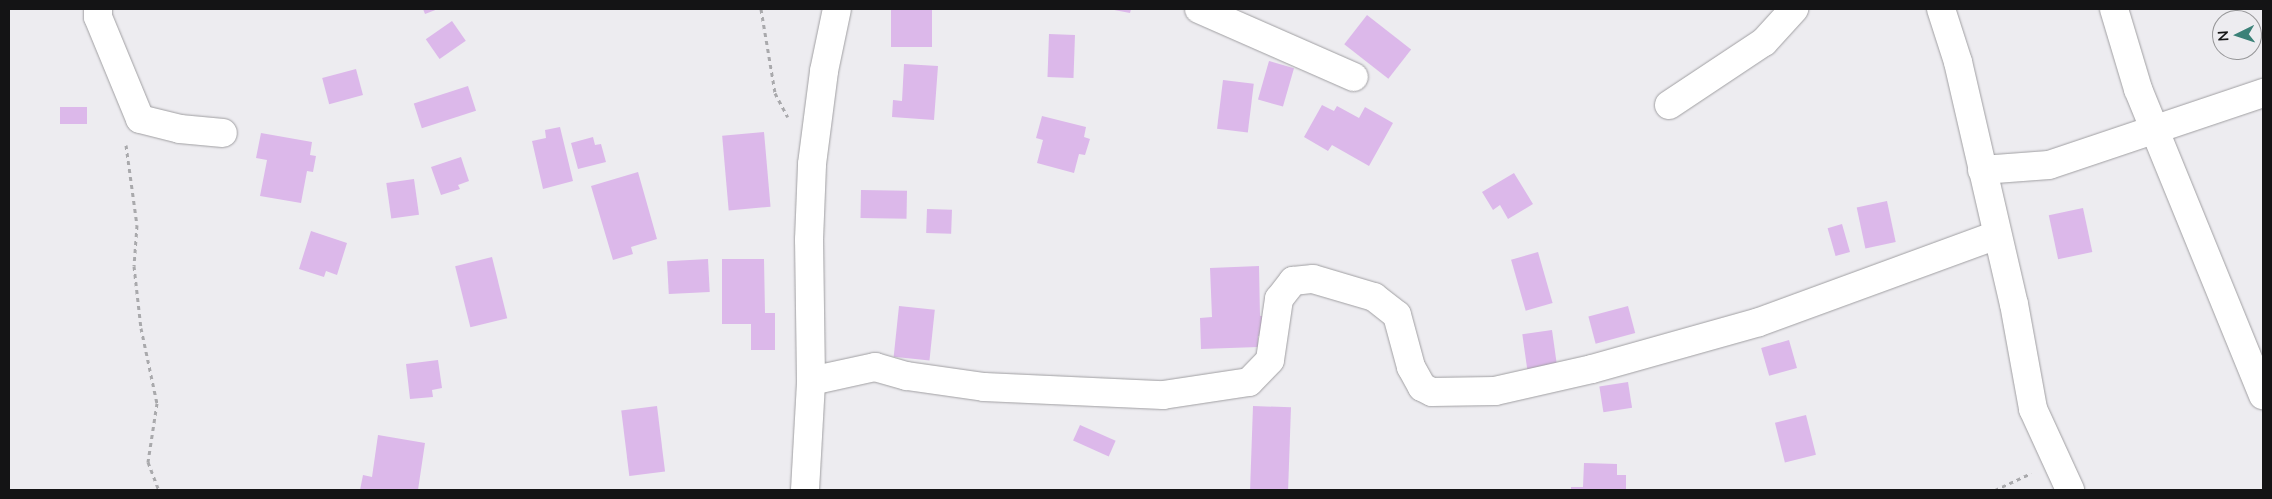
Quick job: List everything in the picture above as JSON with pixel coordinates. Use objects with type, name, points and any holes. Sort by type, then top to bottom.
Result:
[{"type":"street","points":[[98,9],[98,17],[140,119],[180,129],[222,133]]},
{"type":"street","points":[[806,490],[811,381],[812,164],[824,71],[837,9]]},
{"type":"street","points":[[1199,9],[1354,77]]},
{"type":"street","points":[[1669,105],[1764,42],[1794,9]]},
{"type":"street","points":[[1941,9],[1958,62],[1997,235],[2033,409],[2058,460],[2070,490]]},
{"type":"street","points":[[2114,9],[2138,89],[2156,129],[2263,396]]},
{"type":"street","points":[[1982,170],[2049,165],[2263,94]]},
{"type":"street","points":[[811,381],[875,367],[907,376],[984,388],[1163,394],[1249,382],[1270,360],[1279,300],[1293,281],[1313,279],[1374,297],[1397,315],[1412,367],[1422,387],[1432,392],[1495,391],[1592,369],[1760,322],[1997,235]]},
{"type":"path","points":[[761,9],[775,93],[791,124]]},
{"type":"path","points":[[124,137],[137,225],[134,266],[141,328],[157,403],[148,462],[159,490]]},
{"type":"path","points":[[1995,490],[2058,460]]},
{"type":"building","points":[[423,9],[438,9],[425,14]]},
{"type":"building","points":[[891,9],[932,9],[932,47],[891,47]]},
{"type":"building","points":[[1109,9],[1131,9],[1130,13]]},
{"type":"building","points":[[1367,15],[1411,49],[1388,79],[1344,44]]},
{"type":"building","points":[[452,21],[466,41],[440,59],[426,39]]},
{"type":"building","points":[[1049,34],[1075,35],[1073,78],[1047,77]]},
{"type":"building","points":[[1269,61],[1294,68],[1283,107],[1258,99]]},
{"type":"building","points":[[904,64],[938,66],[934,120],[892,117],[893,100],[902,101]]},
{"type":"building","points":[[356,69],[363,95],[329,104],[322,78]]},
{"type":"building","points":[[1223,80],[1254,84],[1248,132],[1217,129]]},
{"type":"building","points":[[468,86],[476,111],[422,128],[414,104]]},
{"type":"building","points":[[1322,105],[1334,111],[1337,106],[1359,118],[1365,107],[1393,123],[1369,166],[1332,145],[1328,151],[1304,137]]},
{"type":"building","points":[[60,107],[87,107],[87,124],[60,124]]},
{"type":"building","points":[[1042,116],[1086,127],[1084,137],[1090,139],[1085,155],[1079,154],[1074,173],[1037,163],[1043,140],[1036,138]]},
{"type":"building","points":[[560,127],[573,181],[543,189],[532,141],[546,138],[545,130]]},
{"type":"building","points":[[764,132],[771,207],[729,210],[722,136]]},
{"type":"building","points":[[261,133],[312,142],[310,155],[316,156],[313,172],[307,171],[301,203],[260,196],[267,160],[256,158]]},
{"type":"building","points":[[593,137],[595,145],[601,144],[606,162],[578,169],[571,143]]},
{"type":"building","points":[[461,157],[469,181],[458,185],[460,189],[441,195],[431,167]]},
{"type":"building","points":[[638,172],[657,239],[631,247],[633,254],[613,260],[591,186]]},
{"type":"building","points":[[1514,173],[1533,204],[1508,219],[1500,205],[1493,210],[1482,192]]},
{"type":"building","points":[[414,179],[419,215],[391,219],[386,183]]},
{"type":"building","points":[[861,190],[907,191],[907,219],[861,218]]},
{"type":"building","points":[[1887,201],[1896,242],[1865,249],[1857,207]]},
{"type":"building","points":[[2083,208],[2092,252],[2058,259],[2049,215]]},
{"type":"building","points":[[927,209],[952,210],[951,234],[926,233]]},
{"type":"building","points":[[1842,224],[1850,252],[1836,256],[1828,228]]},
{"type":"building","points":[[311,231],[347,243],[337,275],[326,271],[324,277],[299,269]]},
{"type":"building","points":[[1538,252],[1553,303],[1526,311],[1511,260]]},
{"type":"building","points":[[492,257],[507,318],[470,327],[455,266]]},
{"type":"building","points":[[708,259],[710,292],[669,294],[667,261]]},
{"type":"building","points":[[722,259],[764,259],[765,313],[775,313],[775,350],[751,350],[751,324],[722,324]]},
{"type":"building","points":[[1259,266],[1260,316],[1267,316],[1267,336],[1258,336],[1258,347],[1201,349],[1200,318],[1212,317],[1210,268]]},
{"type":"building","points":[[899,306],[935,310],[929,360],[894,357]]},
{"type":"building","points":[[1628,306],[1635,333],[1596,344],[1588,317]]},
{"type":"building","points":[[1552,330],[1557,367],[1527,371],[1522,334]]},
{"type":"building","points":[[1789,340],[1797,368],[1769,376],[1761,348]]},
{"type":"building","points":[[438,360],[442,388],[432,390],[433,397],[410,399],[406,364]]},
{"type":"building","points":[[1628,382],[1632,408],[1603,412],[1599,387]]},
{"type":"building","points":[[657,406],[665,472],[629,476],[621,410]]},
{"type":"building","points":[[1253,406],[1291,407],[1288,490],[1250,490]]},
{"type":"building","points":[[1806,415],[1816,455],[1785,463],[1775,423]]},
{"type":"building","points":[[1080,425],[1116,441],[1109,456],[1073,441]]},
{"type":"building","points":[[378,435],[425,443],[418,490],[360,490],[363,475],[372,477]]},
{"type":"building","points":[[1584,463],[1617,464],[1617,475],[1626,475],[1626,490],[1571,490],[1571,487],[1583,487]]}]
